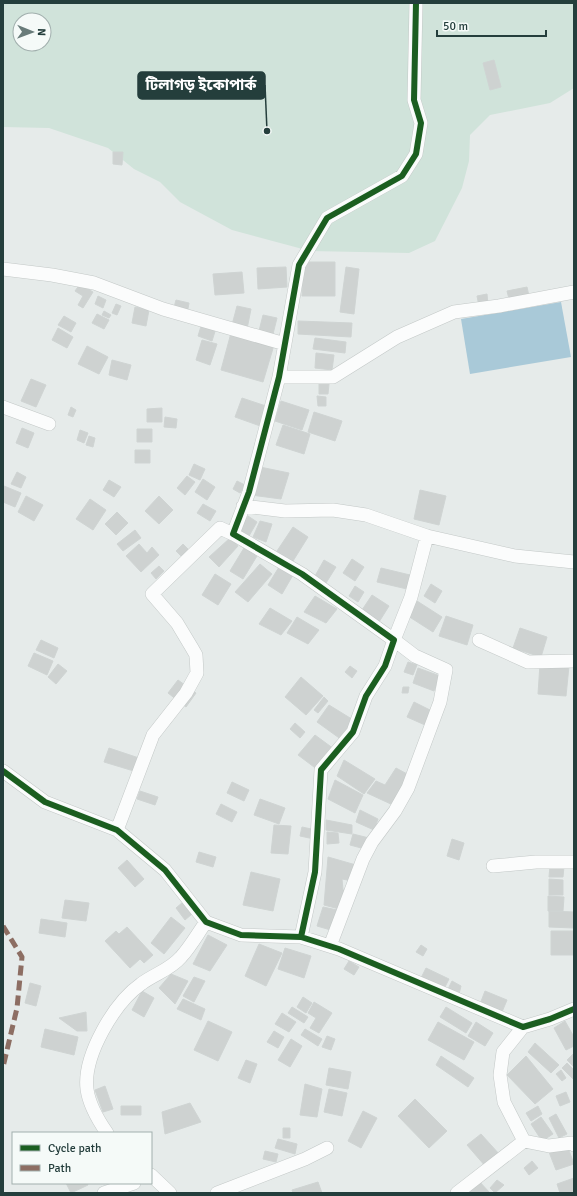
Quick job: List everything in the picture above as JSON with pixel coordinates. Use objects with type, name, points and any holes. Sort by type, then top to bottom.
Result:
[{"type":"street","points":[[233,534],[249,492],[279,377],[299,265],[327,218],[402,176],[416,154],[421,123],[414,100],[416,3]]},
{"type":"street","points":[[3,270],[52,275],[94,283],[163,309],[285,344]]},
{"type":"street","points":[[279,377],[334,376],[397,337],[454,312],[499,306],[574,292]]},
{"type":"street","points":[[3,407],[49,424]]},
{"type":"street","points":[[243,506],[285,511],[333,510],[366,515],[427,536],[515,556],[574,562]]},
{"type":"street","points":[[118,830],[153,735],[186,693],[197,673],[196,655],[177,623],[152,594],[220,528],[302,574],[415,656],[446,670],[440,702],[408,788],[372,842],[363,859],[330,946]]},
{"type":"street","points":[[301,937],[315,872],[321,770],[353,732],[366,696],[384,666],[411,597],[427,536]]},
{"type":"street","points":[[479,640],[528,662],[574,661]]},
{"type":"street","points":[[3,771],[45,802],[118,830],[165,870],[206,922],[241,935],[301,937],[330,946],[522,1027]]},
{"type":"street","points":[[493,866],[536,862],[574,862]]},
{"type":"street","points":[[106,1132],[96,1116],[87,1089],[90,1057],[113,1013],[140,984],[168,968],[181,957],[206,922]]},
{"type":"street","points":[[524,1141],[504,1102],[500,1075],[503,1052],[522,1027],[550,1019],[574,1009]]},
{"type":"street","points":[[457,1193],[524,1141],[549,1146],[564,1143],[572,1143],[574,1145]]},
{"type":"street","points":[[217,1193],[305,1159],[327,1148]]},
{"type":"street","points":[[152,1176],[170,1193]]},
{"type":"street","points":[[104,1193],[131,1184]]},
{"type":"green space","points":[[3,3],[574,3],[574,88],[550,103],[490,115],[470,135],[469,161],[462,188],[435,241],[409,253],[310,251],[232,230],[180,202],[160,182],[134,169],[108,148],[49,128],[3,127]]},
{"type":"water","points":[[561,302],[571,357],[470,374],[461,319]]},
{"type":"building","points":[[494,60],[501,87],[490,90],[483,63]]},
{"type":"building","points":[[113,152],[123,152],[122,165],[113,164]]},
{"type":"building","points":[[303,262],[335,262],[335,296],[302,296]]},
{"type":"building","points":[[286,267],[287,287],[258,289],[257,268]]},
{"type":"building","points":[[346,267],[359,269],[354,314],[340,312]]},
{"type":"building","points":[[242,272],[244,293],[215,295],[213,274]]},
{"type":"building","points":[[80,284],[93,292],[83,308],[78,305],[83,296],[75,291]]},
{"type":"building","points":[[527,287],[529,296],[509,299],[507,291]]},
{"type":"building","points":[[487,294],[488,305],[479,306],[477,296]]},
{"type":"building","points":[[98,296],[106,300],[103,308],[95,304]]},
{"type":"building","points":[[176,300],[189,303],[187,314],[173,311]]},
{"type":"building","points":[[116,304],[121,306],[117,315],[112,313]]},
{"type":"building","points":[[237,306],[251,309],[247,329],[232,325]]},
{"type":"building","points":[[135,307],[149,310],[146,326],[132,323]]},
{"type":"building","points":[[104,311],[111,315],[109,318],[102,315]]},
{"type":"building","points":[[97,314],[109,320],[104,329],[92,323]]},
{"type":"building","points":[[263,315],[277,318],[272,338],[258,335]]},
{"type":"building","points":[[64,316],[76,323],[71,332],[58,325]]},
{"type":"building","points":[[298,321],[352,323],[351,337],[298,334]]},
{"type":"building","points":[[202,323],[216,328],[212,341],[198,336]]},
{"type":"building","points":[[58,328],[73,337],[67,348],[52,340]]},
{"type":"building","points":[[231,333],[274,345],[263,382],[221,370]]},
{"type":"building","points":[[315,338],[346,342],[345,353],[313,349]]},
{"type":"building","points":[[202,340],[217,344],[210,365],[196,360]]},
{"type":"building","points":[[87,346],[108,357],[99,374],[78,364]]},
{"type":"building","points":[[316,353],[334,355],[332,370],[315,368]]},
{"type":"building","points":[[112,360],[131,365],[127,380],[109,375]]},
{"type":"building","points":[[31,379],[46,385],[36,407],[21,401]]},
{"type":"building","points":[[319,384],[329,384],[328,394],[319,394]]},
{"type":"building","points":[[317,396],[326,397],[326,406],[318,406]]},
{"type":"building","points":[[242,398],[269,407],[263,427],[235,417]]},
{"type":"building","points":[[281,401],[309,410],[302,430],[275,421]]},
{"type":"building","points":[[71,407],[76,410],[73,417],[68,415]]},
{"type":"building","points":[[162,408],[162,422],[147,422],[147,409]]},
{"type":"building","points":[[314,412],[342,421],[335,441],[308,432]]},
{"type":"building","points":[[165,417],[177,419],[176,428],[164,427]]},
{"type":"building","points":[[283,425],[310,434],[304,454],[276,445]]},
{"type":"building","points":[[22,428],[34,433],[28,448],[16,443]]},
{"type":"building","points":[[137,429],[152,429],[152,442],[137,442]]},
{"type":"building","points":[[80,430],[88,433],[84,443],[77,440]]},
{"type":"building","points":[[89,436],[95,438],[93,447],[86,445]]},
{"type":"building","points":[[135,450],[150,450],[150,463],[135,463]]},
{"type":"building","points":[[194,464],[205,469],[200,480],[189,475]]},
{"type":"building","points":[[260,467],[289,473],[281,499],[251,495]]},
{"type":"building","points":[[17,472],[26,477],[21,488],[11,484]]},
{"type":"building","points":[[187,476],[195,482],[185,495],[177,488]]},
{"type":"building","points":[[203,479],[215,487],[207,500],[195,492]]},
{"type":"building","points":[[109,480],[121,487],[114,497],[103,490]]},
{"type":"building","points":[[237,481],[245,485],[240,493],[233,489]]},
{"type":"building","points":[[4,486],[21,493],[15,507],[3,502]]},
{"type":"building","points":[[420,490],[446,496],[439,525],[414,519]]},
{"type":"building","points":[[26,496],[43,505],[34,521],[18,512]]},
{"type":"building","points":[[159,496],[173,510],[159,524],[145,511]]},
{"type":"building","points":[[90,499],[106,510],[93,530],[76,519]]},
{"type":"building","points":[[203,504],[216,511],[210,521],[197,513]]},
{"type":"building","points":[[117,512],[128,523],[116,535],[105,524]]},
{"type":"building","points":[[248,516],[257,522],[249,536],[240,530]]},
{"type":"building","points":[[260,521],[272,524],[266,542],[253,537]]},
{"type":"building","points":[[293,527],[308,537],[293,561],[277,551]]},
{"type":"building","points":[[135,530],[141,538],[123,551],[117,544]]},
{"type":"building","points":[[230,538],[238,546],[219,567],[209,557]]},
{"type":"building","points":[[139,544],[147,553],[152,547],[159,555],[141,572],[126,556]]},
{"type":"building","points":[[183,544],[190,551],[183,558],[176,551]]},
{"type":"building","points":[[244,548],[257,556],[243,579],[230,571]]},
{"type":"building","points":[[352,559],[364,567],[355,581],[343,573]]},
{"type":"building","points":[[324,560],[336,567],[326,583],[315,576]]},
{"type":"building","points":[[260,564],[272,574],[248,602],[235,592]]},
{"type":"building","points":[[159,566],[164,571],[156,579],[151,573]]},
{"type":"building","points":[[279,567],[293,575],[282,594],[268,585]]},
{"type":"building","points":[[381,568],[410,575],[407,589],[377,582]]},
{"type":"building","points":[[215,574],[231,584],[218,605],[202,595]]},
{"type":"building","points":[[431,584],[442,591],[435,603],[424,596]]},
{"type":"building","points":[[355,586],[364,592],[358,602],[349,596]]},
{"type":"building","points":[[372,595],[389,606],[379,622],[362,610]]},
{"type":"building","points":[[315,596],[337,609],[326,623],[304,612]]},
{"type":"building","points":[[417,601],[442,617],[433,632],[408,616]]},
{"type":"building","points":[[270,608],[292,621],[281,635],[259,624]]},
{"type":"building","points":[[446,616],[473,625],[467,645],[439,636]]},
{"type":"building","points":[[297,617],[319,630],[308,644],[287,633]]},
{"type":"building","points":[[520,628],[547,637],[541,657],[513,648]]},
{"type":"building","points":[[41,640],[58,648],[54,658],[36,650]]},
{"type":"building","points":[[34,653],[53,661],[47,675],[28,666]]},
{"type":"building","points":[[408,662],[417,665],[413,675],[404,672]]},
{"type":"building","points":[[58,664],[67,671],[56,684],[48,677]]},
{"type":"building","points":[[540,664],[569,666],[566,696],[538,694]]},
{"type":"building","points":[[350,666],[357,671],[352,678],[345,672]]},
{"type":"building","points":[[418,668],[440,676],[434,691],[413,683]]},
{"type":"building","points":[[301,677],[323,696],[306,715],[285,697]]},
{"type":"building","points":[[178,680],[196,693],[186,707],[168,693]]},
{"type":"building","points":[[403,687],[409,687],[408,693],[402,693]]},
{"type":"building","points":[[324,697],[328,701],[318,713],[314,710]]},
{"type":"building","points":[[414,702],[432,711],[425,725],[407,717]]},
{"type":"building","points":[[329,705],[355,721],[342,740],[317,722]]},
{"type":"building","points":[[295,723],[305,732],[300,738],[290,729]]},
{"type":"building","points":[[315,735],[334,749],[318,770],[298,755]]},
{"type":"building","points":[[109,748],[142,759],[137,772],[104,762]]},
{"type":"building","points":[[344,760],[375,779],[364,794],[337,776]]},
{"type":"building","points":[[396,768],[409,775],[393,805],[367,793],[376,781],[385,785]]},
{"type":"building","points":[[335,780],[363,795],[355,813],[328,799]]},
{"type":"building","points":[[232,782],[249,790],[244,801],[227,793]]},
{"type":"building","points":[[140,791],[158,797],[155,805],[137,799]]},
{"type":"building","points":[[260,799],[285,808],[279,824],[254,815]]},
{"type":"building","points":[[221,804],[237,812],[232,822],[216,814]]},
{"type":"building","points":[[360,810],[378,819],[374,830],[356,822]]},
{"type":"building","points":[[326,820],[352,825],[352,834],[326,830]]},
{"type":"building","points":[[274,825],[291,826],[288,854],[271,853]]},
{"type":"building","points":[[302,827],[316,830],[314,839],[300,836]]},
{"type":"building","points":[[327,832],[338,833],[339,843],[327,844]]},
{"type":"building","points":[[353,834],[369,838],[365,849],[350,845]]},
{"type":"building","points":[[452,839],[464,843],[459,860],[447,856]]},
{"type":"building","points":[[199,852],[216,857],[213,867],[196,862]]},
{"type":"building","points":[[328,857],[356,865],[353,881],[342,879],[343,890],[350,891],[343,910],[324,905]]},
{"type":"building","points":[[127,860],[144,879],[135,887],[118,868]]},
{"type":"building","points":[[550,866],[564,866],[563,877],[549,877]]},
{"type":"building","points":[[251,872],[280,879],[273,911],[243,905]]},
{"type":"building","points":[[549,879],[563,880],[563,895],[549,895]]},
{"type":"building","points":[[548,896],[564,897],[563,911],[548,911]]},
{"type":"building","points":[[65,900],[89,903],[86,921],[62,918]]},
{"type":"building","points":[[183,902],[192,914],[185,920],[176,908]]},
{"type":"building","points":[[323,907],[342,911],[334,931],[317,926]]},
{"type":"building","points":[[549,911],[574,912],[574,928],[549,927]]},
{"type":"building","points":[[171,917],[185,928],[164,954],[151,943]]},
{"type":"building","points":[[41,919],[67,923],[65,937],[39,933]]},
{"type":"building","points":[[127,927],[153,955],[144,963],[140,959],[130,968],[105,941],[116,931],[119,934]]},
{"type":"building","points":[[551,931],[574,931],[574,955],[551,955]]},
{"type":"building","points":[[208,935],[227,945],[210,971],[193,964]]},
{"type":"building","points":[[259,944],[282,953],[266,986],[245,976]]},
{"type":"building","points":[[421,945],[427,949],[423,956],[416,952]]},
{"type":"building","points":[[285,948],[311,956],[304,978],[278,969]]},
{"type":"building","points":[[349,961],[359,967],[354,975],[344,969]]},
{"type":"building","points":[[426,968],[449,979],[443,991],[420,980]]},
{"type":"building","points":[[171,974],[188,981],[175,1004],[159,988]]},
{"type":"building","points":[[194,977],[205,981],[194,1002],[183,996]]},
{"type":"building","points":[[452,981],[461,986],[458,998],[446,993]]},
{"type":"building","points":[[30,983],[41,986],[36,1006],[25,1003]]},
{"type":"building","points":[[142,991],[154,998],[144,1017],[132,1010]]},
{"type":"building","points":[[485,991],[507,1000],[502,1012],[480,1004]]},
{"type":"building","points":[[303,997],[312,1003],[306,1013],[297,1007]]},
{"type":"building","points":[[183,999],[205,1009],[201,1020],[177,1009]]},
{"type":"building","points":[[314,1002],[332,1013],[319,1033],[310,1028],[316,1018],[308,1013]]},
{"type":"building","points":[[292,1007],[308,1017],[304,1023],[288,1013]]},
{"type":"building","points":[[446,1007],[472,1023],[466,1033],[440,1017]]},
{"type":"building","points":[[86,1012],[87,1031],[77,1031],[59,1018]]},
{"type":"building","points":[[282,1013],[296,1022],[289,1032],[275,1024]]},
{"type":"building","points":[[208,1021],[232,1032],[218,1061],[194,1050]]},
{"type":"building","points":[[565,1021],[574,1037],[574,1046],[566,1050],[554,1028]]},
{"type":"building","points":[[438,1022],[474,1042],[464,1060],[428,1040]]},
{"type":"building","points":[[476,1022],[493,1033],[485,1046],[468,1036]]},
{"type":"building","points":[[45,1029],[78,1037],[74,1055],[41,1047]]},
{"type":"building","points":[[305,1029],[322,1039],[318,1046],[301,1035]]},
{"type":"building","points":[[274,1031],[284,1037],[278,1048],[267,1042]]},
{"type":"building","points":[[327,1036],[335,1039],[331,1050],[322,1047]]},
{"type":"building","points":[[291,1039],[302,1046],[290,1067],[278,1060]]},
{"type":"building","points":[[535,1043],[559,1065],[551,1073],[528,1052]]},
{"type":"building","points":[[574,1053],[574,1067],[567,1060]]},
{"type":"building","points":[[441,1056],[474,1078],[468,1087],[436,1065]]},
{"type":"building","points":[[526,1056],[553,1089],[535,1104],[507,1075]]},
{"type":"building","points":[[246,1060],[257,1064],[250,1083],[238,1078]]},
{"type":"building","points":[[567,1063],[574,1070],[574,1080],[562,1068]]},
{"type":"building","points":[[329,1068],[351,1072],[348,1089],[326,1085]]},
{"type":"building","points":[[561,1070],[566,1078],[562,1081],[556,1074]]},
{"type":"building","points":[[305,1084],[322,1089],[317,1117],[300,1115]]},
{"type":"building","points":[[105,1086],[113,1109],[103,1112],[95,1090]]},
{"type":"building","points":[[329,1089],[347,1093],[342,1116],[324,1112]]},
{"type":"building","points":[[566,1092],[570,1102],[560,1106],[556,1096]]},
{"type":"building","points":[[415,1099],[447,1131],[429,1148],[398,1116]]},
{"type":"building","points":[[190,1103],[201,1122],[165,1134],[162,1112]]},
{"type":"building","points":[[121,1106],[141,1106],[141,1115],[121,1115]]},
{"type":"building","points":[[538,1106],[542,1114],[531,1121],[526,1113]]},
{"type":"building","points":[[363,1111],[377,1118],[361,1148],[348,1141]]},
{"type":"building","points":[[556,1114],[567,1134],[559,1138],[549,1118]]},
{"type":"building","points":[[541,1117],[553,1134],[542,1141],[531,1124]]},
{"type":"building","points":[[283,1128],[290,1128],[290,1138],[283,1138]]},
{"type":"building","points":[[481,1134],[500,1155],[486,1167],[467,1145]]},
{"type":"building","points":[[278,1139],[297,1144],[295,1154],[275,1148]]},
{"type":"building","points":[[567,1145],[574,1164],[556,1170],[549,1152]]},
{"type":"building","points":[[265,1151],[278,1154],[276,1162],[263,1159]]},
{"type":"building","points":[[532,1161],[538,1168],[529,1175],[524,1168]]},
{"type":"building","points":[[574,1178],[574,1193],[560,1193],[557,1184]]},
{"type":"building","points":[[478,1180],[490,1193],[465,1193]]},
{"type":"building","points":[[497,1180],[504,1185],[495,1193],[490,1188]]},
{"type":"building","points":[[318,1182],[322,1193],[293,1193],[292,1190]]},
{"type":"building","points":[[66,1184],[88,1184],[88,1185],[71,1193]]},
{"type":"marked path","points":[[3,926],[22,957],[17,1008],[3,1067]]},
{"type":"cycle path","points":[[301,937],[315,872],[321,770],[353,732],[366,696],[385,666],[394,640],[302,574],[233,534],[249,492],[279,377],[299,265],[327,218],[402,176],[416,154],[421,123],[414,100],[416,3]]},
{"type":"cycle path","points":[[3,771],[45,802],[117,830],[165,870],[206,922],[241,935],[301,937],[339,949],[523,1027],[550,1019],[574,1009]]},
{"type":"place","name":"টিলাগড় ইকোপার্ক","points":[[267,131]]}]
